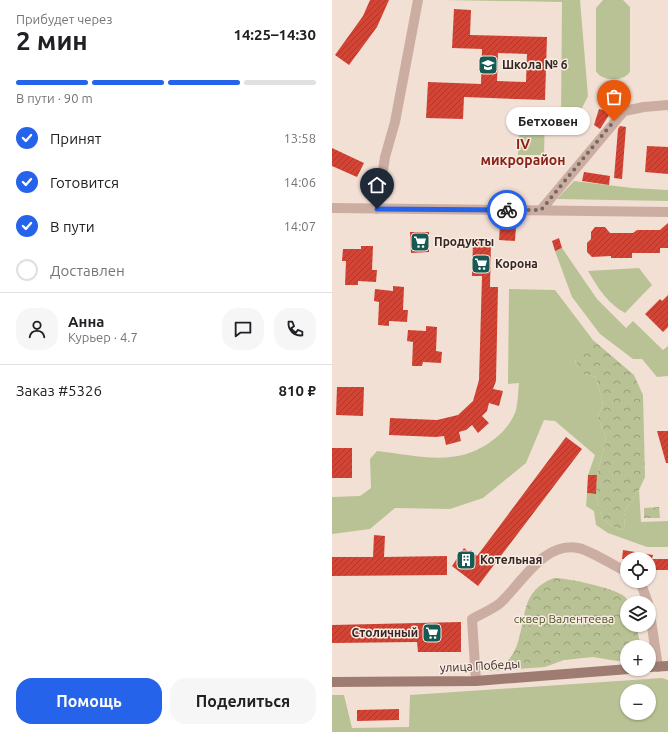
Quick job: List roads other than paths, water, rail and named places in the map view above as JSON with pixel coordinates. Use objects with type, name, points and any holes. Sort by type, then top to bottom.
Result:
[{"type":"main road","name":"улица Победы","points":[[332,682],[476,681],[620,670]]},
{"type":"street","points":[[377,209],[385,157],[395,122],[418,0]]},
{"type":"street","points":[[541,210],[624,111],[668,105]]},
{"type":"street","points":[[332,208],[668,212]]},
{"type":"street","points":[[476,681],[472,619],[499,604],[532,568],[555,551],[565,548],[579,548],[620,568]]},
{"type":"street","points":[[653,632],[658,667]]},
{"type":"place","name":"Школа № 6","points":[[488,65]]},
{"type":"place","name":"Бетховен","points":[[614,121]]},
{"type":"place","name":"Продукты","points":[[420,242]]},
{"type":"place","name":"Корона","points":[[481,264]]},
{"type":"place","name":"Котельная","points":[[466,560]]},
{"type":"place","name":"Столичный","points":[[432,633]]},
{"type":"district","name":"IV микрорайон","points":[[523,152]]},
{"type":"park label","name":"сквер Валентеева","points":[[564,619]]}]
